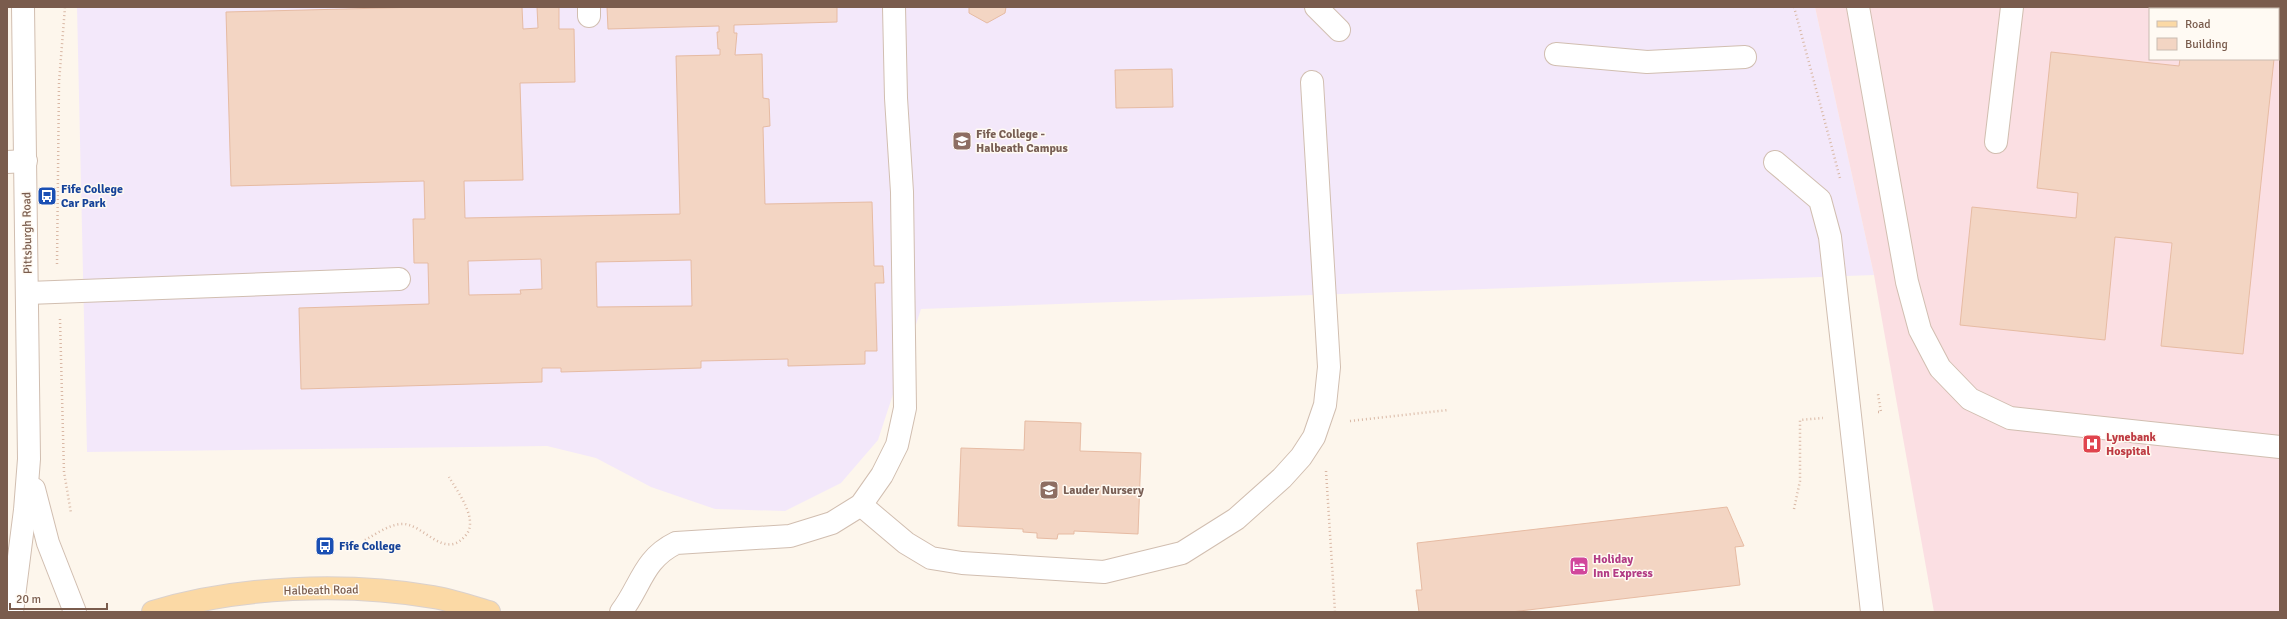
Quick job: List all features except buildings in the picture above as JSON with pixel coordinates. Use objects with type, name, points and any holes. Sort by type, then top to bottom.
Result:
[{"type":"main road","name":"Halbeath Road","points":[[153,612],[172,606],[261,591],[351,587],[434,597],[489,612]]},
{"type":"street","name":"Pittsburgh Road","points":[[12,612],[25,510],[29,459],[28,293],[16,161],[23,7]]},
{"type":"street","points":[[626,609],[640,577],[651,561],[665,549],[676,543],[790,536],[832,523],[861,505],[882,475],[898,445],[905,408],[902,192],[896,98],[894,7]]},
{"type":"street","points":[[1316,7],[1339,30]]},
{"type":"street","points":[[1858,7],[1907,282],[1920,330],[1940,368],[1970,399],[2010,418],[2280,447]]},
{"type":"street","points":[[1996,142],[2012,7]]},
{"type":"street","points":[[1556,54],[1647,62],[1745,57]]},
{"type":"street","points":[[861,505],[906,543],[931,558],[962,563],[1104,572],[1182,554],[1236,519],[1282,478],[1301,457],[1314,437],[1325,405],[1329,367],[1312,82]]},
{"type":"street","points":[[1775,162],[1820,200],[1830,237],[1872,612]]},
{"type":"street","points":[[28,293],[399,279]]},
{"type":"street","name":"Pittsburgh Road","points":[[29,459],[40,518],[75,612]]},
{"type":"path","points":[[1347,422],[1448,410]]},
{"type":"path","points":[[1326,464],[1335,612]]},
{"type":"path","points":[[365,540],[390,526],[402,524],[412,527],[438,543],[449,545],[460,542],[468,534],[470,524],[467,510],[449,477]]},
{"type":"shaded area","name":"Fife College - Halbeath Campus","points":[[77,7],[1815,7],[1874,275],[921,309],[878,440],[841,483],[785,511],[715,509],[651,487],[596,458],[547,446],[87,452]]},
{"type":"shaded area","name":"Lynebank Hospital","points":[[1815,7],[2280,7],[2280,612],[1934,612],[1874,275]]},
{"type":"place","name":"Fife College - Halbeath Campus","points":[[962,141]]},
{"type":"place","name":"Fife College Car Park","points":[[47,196]]},
{"type":"place","name":"Lynebank Hospital","points":[[2092,444]]},
{"type":"place","name":"Lauder Nursery","points":[[1049,490]]},
{"type":"place","name":"Fife College","points":[[325,546]]},
{"type":"place","name":"Holiday Inn Express","points":[[1579,566]]}]
